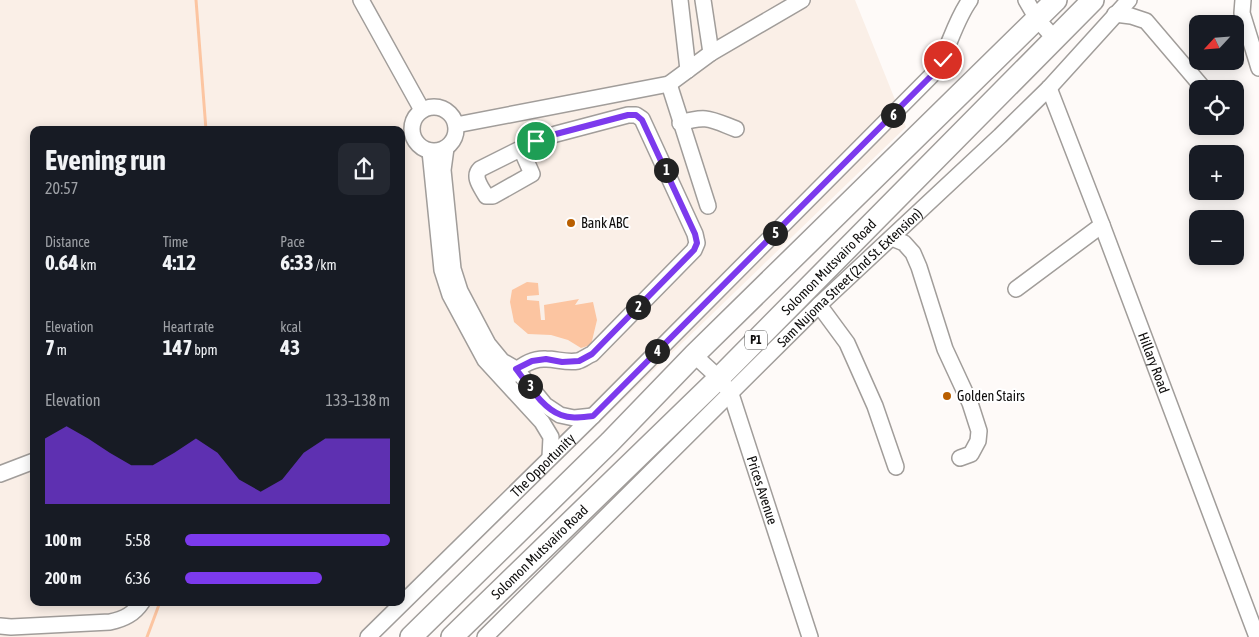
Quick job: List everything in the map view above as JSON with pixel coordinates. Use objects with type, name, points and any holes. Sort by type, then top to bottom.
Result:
[{"type":"highway","name":"P1","points":[[411,637],[610,442],[694,355],[1056,0]]},
{"type":"highway","name":"Solomon Mutsvairo Road","points":[[452,637],[725,386],[940,153],[1093,0]]},
{"type":"street","points":[[361,0],[422,110]]},
{"type":"street","points":[[680,0],[688,70]]},
{"type":"street","points":[[703,0],[711,53]]},
{"type":"street","points":[[456,125],[668,84],[711,53],[802,0]]},
{"type":"street","name":"The Opportunity","points":[[405,601],[593,416],[934,73],[943,60],[963,10],[970,0]]},
{"type":"street","points":[[1026,0],[1037,19],[1055,39]]},
{"type":"street","name":"Sam Nujoma Street (2nd St. Extension)","points":[[485,637],[725,386],[820,305],[1000,136],[1048,88],[1129,0]]},
{"type":"street","points":[[1243,0],[1242,13],[1259,68]]},
{"type":"street","points":[[1116,14],[1146,21],[1196,80]]},
{"type":"street","points":[[668,84],[708,206]]},
{"type":"street","name":"Hillary Road","points":[[1048,88],[1102,225],[1257,637]]},
{"type":"street","points":[[446,148],[430,151],[419,145],[413,133],[414,120],[422,110],[436,107],[449,112],[456,125],[455,138],[446,148],[443,170],[453,269],[460,291],[488,344],[502,361],[516,369],[545,404],[560,415],[574,418],[593,416]]},
{"type":"street","points":[[506,381],[516,369],[532,361],[546,359],[562,362],[579,361],[592,354],[694,250],[697,243],[695,234],[642,120],[636,115],[628,115],[556,134],[521,149]]},
{"type":"street","points":[[680,123],[698,118],[711,119],[736,128]]},
{"type":"street","points":[[430,151],[442,270],[450,295],[485,360],[542,422],[551,437],[550,458]]},
{"type":"street","points":[[1016,289],[1102,225]]},
{"type":"street","points":[[892,238],[904,243],[913,254],[919,267],[944,349],[970,403],[979,431],[978,441],[971,454],[960,458]]},
{"type":"street","points":[[820,305],[846,343],[875,406],[896,467]]},
{"type":"street","name":"Prices Avenue","points":[[694,355],[725,386],[810,637]]},
{"type":"street","points":[[0,474],[30,462]]},
{"type":"street","points":[[0,626],[110,622],[123,619],[138,606]]},
{"type":"street","name":"The Opportunity","points":[[368,637],[400,606]]},
{"type":"shaded area","points":[[0,0],[855,0],[906,127],[377,637],[0,637]]},
{"type":"shaded area","points":[[527,282],[538,283],[539,295],[527,296],[527,300],[539,301],[541,320],[545,320],[544,305],[579,299],[575,305],[593,302],[597,320],[591,345],[581,348],[568,340],[551,335],[528,334],[514,322],[510,302],[512,290]]},
{"type":"waterway","points":[[196,0],[206,126]]},
{"type":"waterway","points":[[147,637],[159,606]]},
{"type":"place","name":"Bank ABC","points":[[571,223]]},
{"type":"place","name":"Golden Stairs","points":[[947,396]]},
{"type":"route","points":[[536,141],[628,115],[636,115],[642,120],[695,234],[697,243],[694,250],[592,354],[579,361],[562,362],[546,359],[532,361],[516,369],[545,404],[560,415],[574,418],[593,416],[934,73],[943,60]]}]
